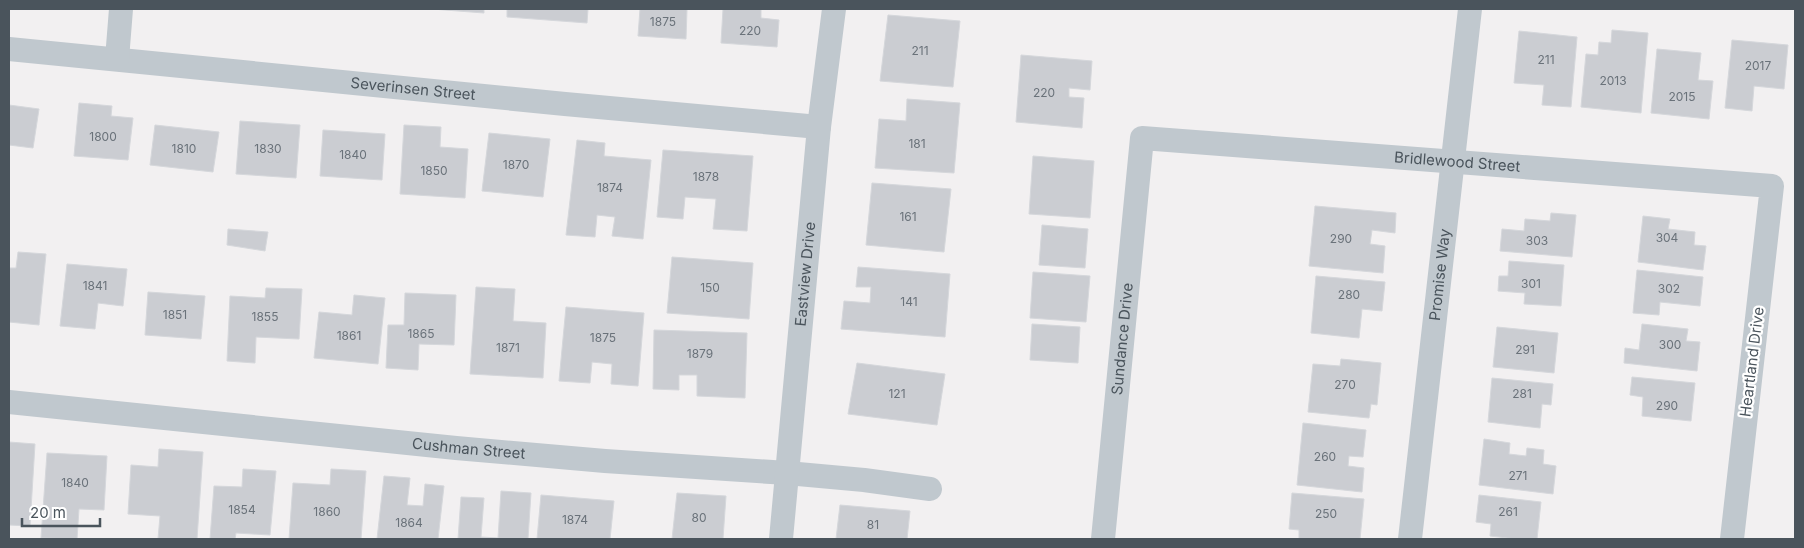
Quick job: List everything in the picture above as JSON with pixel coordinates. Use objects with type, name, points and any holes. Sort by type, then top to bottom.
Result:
[{"type":"street","points":[[117,59],[121,9]]},
{"type":"street","name":"Eastview Drive","points":[[781,539],[819,128],[834,9]]},
{"type":"street","name":"Promise Way","points":[[1410,539],[1470,9]]},
{"type":"street","name":"Severinsen Street","points":[[9,49],[819,128]]},
{"type":"street","name":"Bridlewood Street","points":[[1142,138],[1772,186]]},
{"type":"street","name":"Sundance Drive","points":[[1103,539],[1142,138]]},
{"type":"street","name":"Heartland Drive","points":[[1732,539],[1772,186]]},
{"type":"street","name":"Cushman Street","points":[[9,402],[125,412],[456,448],[864,480],[930,490]]},
{"type":"building","points":[[432,9],[484,9],[484,13]]},
{"type":"building","points":[[507,9],[588,9],[587,23],[507,17]]},
{"type":"building","points":[[640,9],[687,9],[686,39],[638,36]]},
{"type":"building","points":[[723,9],[761,9],[761,18],[779,20],[777,47],[721,43]]},
{"type":"building","points":[[888,15],[960,21],[953,87],[880,81]]},
{"type":"building","points":[[1612,30],[1648,33],[1641,113],[1581,107],[1586,54],[1598,55],[1599,42],[1611,43]]},
{"type":"building","points":[[1519,31],[1577,37],[1571,107],[1542,105],[1544,85],[1514,83]]},
{"type":"building","points":[[1732,40],[1788,45],[1784,89],[1754,86],[1752,111],[1725,108]]},
{"type":"building","points":[[1657,49],[1701,53],[1698,80],[1713,81],[1709,119],[1651,113]]},
{"type":"building","points":[[1021,55],[1092,61],[1090,90],[1069,88],[1069,97],[1084,98],[1082,128],[1016,122]]},
{"type":"building","points":[[907,99],[960,103],[954,173],[875,168],[879,119],[906,121]]},
{"type":"building","points":[[79,103],[112,106],[111,116],[133,118],[128,160],[74,156]]},
{"type":"building","points":[[9,105],[39,109],[33,148],[9,145]]},
{"type":"building","points":[[240,121],[300,125],[296,178],[236,174]]},
{"type":"building","points":[[155,125],[219,132],[213,172],[150,165]]},
{"type":"building","points":[[404,125],[441,127],[440,147],[468,149],[465,198],[400,194]]},
{"type":"building","points":[[323,130],[385,134],[382,180],[320,176]]},
{"type":"building","points":[[489,133],[550,139],[543,197],[482,191]]},
{"type":"building","points":[[577,140],[605,143],[604,156],[651,160],[643,239],[612,236],[615,217],[597,215],[595,237],[566,235]]},
{"type":"building","points":[[663,150],[753,156],[747,231],[713,229],[716,199],[685,197],[683,219],[657,217]]},
{"type":"building","points":[[1033,156],[1094,161],[1090,218],[1029,214]]},
{"type":"building","points":[[872,183],[951,189],[944,252],[866,245]]},
{"type":"building","points":[[1315,206],[1396,213],[1395,233],[1372,230],[1370,244],[1385,246],[1383,273],[1309,266]]},
{"type":"building","points":[[1551,213],[1576,215],[1572,257],[1500,251],[1502,229],[1524,231],[1525,219],[1550,221]]},
{"type":"building","points":[[1643,216],[1670,219],[1668,229],[1695,232],[1694,245],[1706,246],[1703,270],[1638,262]]},
{"type":"building","points":[[1042,225],[1088,229],[1085,268],[1039,265]]},
{"type":"building","points":[[228,229],[268,232],[265,251],[227,245]]},
{"type":"building","points":[[18,252],[46,254],[39,325],[9,322],[9,268],[16,268]]},
{"type":"building","points":[[672,257],[753,263],[749,319],[667,313]]},
{"type":"building","points":[[1509,261],[1564,265],[1561,306],[1524,304],[1525,293],[1498,291],[1499,276],[1508,276]]},
{"type":"building","points":[[67,264],[127,269],[123,306],[98,303],[95,329],[60,326]]},
{"type":"building","points":[[858,267],[950,274],[945,337],[841,329],[844,301],[870,303],[871,287],[856,287]]},
{"type":"building","points":[[1637,270],[1703,277],[1700,306],[1660,302],[1659,315],[1633,313]]},
{"type":"building","points":[[1033,272],[1090,276],[1086,322],[1030,318]]},
{"type":"building","points":[[1316,276],[1385,282],[1382,311],[1362,309],[1359,338],[1311,333]]},
{"type":"building","points":[[476,287],[515,289],[513,321],[546,323],[543,378],[470,374]]},
{"type":"building","points":[[266,288],[302,289],[299,339],[256,337],[255,363],[227,361],[230,296],[265,298]]},
{"type":"building","points":[[148,292],[205,296],[201,339],[145,335]]},
{"type":"building","points":[[405,293],[456,295],[454,345],[419,344],[418,370],[386,368],[388,325],[404,325]]},
{"type":"building","points":[[354,295],[385,298],[378,364],[314,358],[319,312],[352,315]]},
{"type":"building","points":[[566,307],[644,313],[638,386],[611,384],[612,364],[592,362],[590,383],[559,381]]},
{"type":"building","points":[[1032,324],[1080,327],[1078,363],[1030,360]]},
{"type":"building","points":[[1642,324],[1688,329],[1686,341],[1700,342],[1697,371],[1624,363],[1625,348],[1639,350]]},
{"type":"building","points":[[1497,327],[1558,333],[1554,373],[1493,367]]},
{"type":"building","points":[[654,330],[747,333],[745,398],[697,396],[697,375],[679,375],[679,390],[653,389]]},
{"type":"building","points":[[1341,359],[1381,363],[1377,405],[1371,404],[1369,418],[1308,412],[1313,364],[1340,366]]},
{"type":"building","points":[[857,363],[945,374],[937,425],[848,414]]},
{"type":"building","points":[[1632,377],[1695,383],[1691,421],[1642,416],[1643,397],[1630,395]]},
{"type":"building","points":[[1492,378],[1553,384],[1551,405],[1542,404],[1540,428],[1488,422]]},
{"type":"building","points":[[1303,423],[1366,430],[1363,457],[1349,456],[1348,466],[1364,468],[1362,492],[1297,485]]},
{"type":"building","points":[[1484,439],[1510,443],[1509,454],[1526,456],[1527,448],[1544,450],[1543,464],[1556,466],[1553,494],[1479,485]]},
{"type":"building","points":[[9,442],[35,444],[30,526],[9,525]]},
{"type":"building","points":[[159,449],[203,452],[197,539],[158,539],[160,516],[128,514],[131,465],[158,467]]},
{"type":"building","points":[[47,453],[107,456],[104,510],[79,509],[77,539],[41,538]]},
{"type":"building","points":[[243,469],[276,471],[270,535],[236,533],[235,539],[210,539],[214,486],[242,487]]},
{"type":"building","points":[[331,469],[366,471],[361,539],[289,539],[293,483],[330,485]]},
{"type":"building","points":[[384,476],[410,478],[407,505],[423,506],[425,484],[444,486],[438,539],[377,539]]},
{"type":"building","points":[[501,491],[531,493],[528,539],[458,539],[461,497],[484,498],[481,537],[498,538]]},
{"type":"building","points":[[677,493],[726,496],[723,539],[672,539]]},
{"type":"building","points":[[1292,493],[1364,499],[1360,539],[1299,539],[1299,530],[1289,529]]},
{"type":"building","points":[[541,495],[614,501],[610,539],[537,539]]},
{"type":"building","points":[[1479,495],[1541,502],[1537,539],[1490,536],[1491,524],[1476,522]]},
{"type":"building","points":[[840,505],[910,511],[907,539],[836,539]]}]
